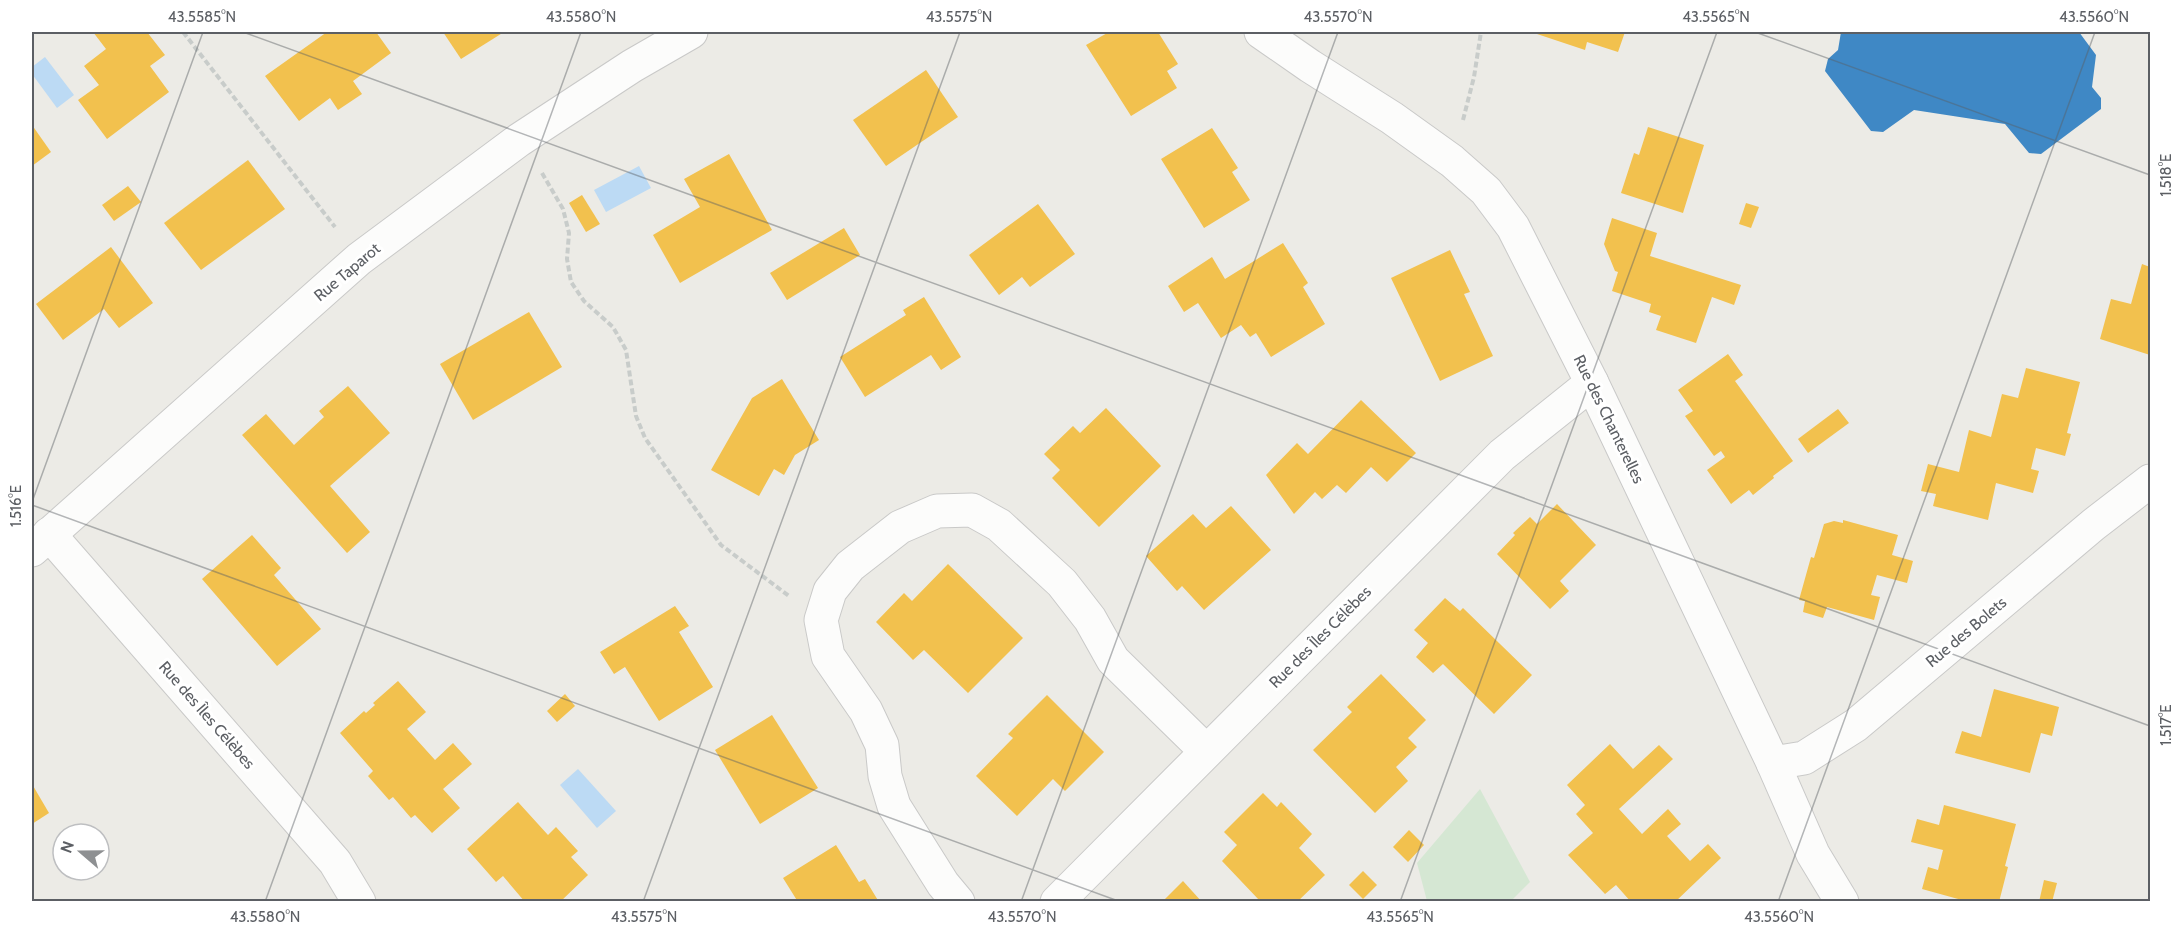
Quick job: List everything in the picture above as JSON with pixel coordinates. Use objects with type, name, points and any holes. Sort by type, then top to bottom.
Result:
[{"type":"street","name":"Rue Taparot","points":[[40,542],[359,259],[519,140],[632,66],[691,32]]},
{"type":"street","name":"Rue des Chanterelles","points":[[1261,32],[1392,118],[1452,161],[1486,191],[1513,227],[1592,383],[1773,763],[1813,854],[1842,902]]},
{"type":"street","name":"Rue des Îles Célèbes","points":[[1057,902],[1502,455],[1592,383]]},
{"type":"street","name":"Rue des Bolets","points":[[1773,763],[1803,758],[1856,725],[2093,525],[2151,481]]},
{"type":"street","points":[[958,902],[943,884],[894,806],[885,776],[882,745],[866,711],[828,656],[821,620],[830,591],[850,566],[900,527],[937,511],[972,510],[999,525],[1062,583],[1090,619],[1113,660],[1206,751]]},
{"type":"street","name":"Rue des Îles Célèbes","points":[[40,542],[335,862],[359,902]]},
{"type":"path","points":[[183,32],[359,259]]},
{"type":"path","points":[[1452,161],[1474,77],[1481,32]]},
{"type":"path","points":[[519,140],[547,180],[563,209],[569,233],[567,259],[571,282],[584,301],[613,327],[626,350],[636,416],[645,438],[721,545],[821,620]]},
{"type":"green space","points":[[1480,789],[1530,882],[1511,901],[1427,901],[1417,863]]},
{"type":"water","points":[[45,57],[74,95],[57,108],[32,74],[32,67]]},
{"type":"water","points":[[639,166],[651,188],[606,212],[594,190]]},
{"type":"water","points":[[578,769],[616,811],[597,828],[560,785]]},
{"type":"building: Logements","points":[[93,32],[147,32],[165,55],[150,66],[169,92],[107,139],[78,100],[99,85],[84,66],[106,49]]},
{"type":"building: Logements","points":[[327,32],[376,32],[391,53],[353,81],[362,94],[338,110],[330,98],[299,121],[265,76]]},
{"type":"building: Logements","points":[[443,32],[504,32],[461,59]]},
{"type":"building: Logements","points":[[1109,32],[1158,32],[1178,64],[1167,71],[1177,88],[1131,116],[1086,45]]},
{"type":"building: Logements","points":[[1531,32],[1625,32],[1618,52],[1587,42],[1585,50]]},
{"type":"building: Logements","points":[[926,70],[958,117],[886,166],[853,120]]},
{"type":"building: Logements","points":[[32,125],[51,152],[32,166]]},
{"type":"building: Logements","points":[[1648,127],[1704,145],[1683,213],[1621,193],[1634,153],[1639,155]]},
{"type":"building: Logements","points":[[1212,128],[1238,168],[1232,172],[1250,200],[1204,228],[1161,159]]},
{"type":"building: Logements","points":[[729,154],[772,230],[680,283],[653,235],[700,207],[684,179]]},
{"type":"building: Logements","points":[[248,160],[285,209],[201,270],[164,223]]},
{"type":"building: Logements","points":[[128,186],[141,202],[114,221],[102,205]]},
{"type":"building: Logements","points":[[582,195],[600,224],[586,232],[569,203]]},
{"type":"building: Logements","points":[[1746,203],[1759,207],[1751,228],[1739,224]]},
{"type":"building: Logements","points":[[1038,204],[1075,254],[1030,287],[1022,277],[999,295],[969,255]]},
{"type":"building: Logements","points":[[1612,218],[1657,233],[1650,256],[1741,285],[1734,305],[1712,297],[1696,343],[1656,330],[1661,316],[1649,312],[1651,304],[1612,291],[1618,272],[1615,271],[1604,244]]},
{"type":"building: Logements","points":[[844,228],[860,255],[787,300],[770,273]]},
{"type":"building: Logements","points":[[1283,243],[1308,283],[1303,287],[1325,324],[1271,357],[1256,333],[1250,337],[1241,325],[1221,338],[1198,303],[1184,312],[1168,286],[1212,257],[1225,279]]},
{"type":"building: Logements","points":[[111,247],[153,303],[119,328],[104,309],[63,340],[36,304]]},
{"type":"building: Logements","points":[[1450,250],[1470,292],[1464,294],[1493,356],[1440,381],[1391,278]]},
{"type":"building: Logements","points":[[2142,264],[2150,267],[2150,355],[2100,339],[2111,299],[2131,304]]},
{"type":"building: Logements","points":[[924,297],[961,357],[941,370],[931,355],[865,397],[840,357],[906,315],[903,310]]},
{"type":"building: Logements","points":[[529,312],[562,367],[473,420],[440,364]]},
{"type":"building: Logements","points":[[1728,354],[1743,375],[1735,381],[1793,461],[1753,495],[1749,490],[1731,504],[1707,470],[1725,457],[1721,451],[1714,456],[1685,416],[1693,411],[1678,390]]},
{"type":"building: Logements","points":[[2026,368],[2080,382],[2067,433],[2071,434],[2065,456],[2036,448],[2031,469],[2039,471],[2033,493],[1996,483],[1988,520],[1933,506],[1936,494],[1921,491],[1928,464],[1959,472],[1969,430],[1991,437],[2002,394],[2018,398]]},
{"type":"building: Logements","points":[[782,379],[819,440],[795,455],[784,475],[774,469],[759,496],[711,470],[752,398]]},
{"type":"building: Logements","points":[[348,386],[390,433],[330,486],[370,532],[347,553],[242,435],[266,414],[294,445],[324,417],[319,411]]},
{"type":"building: Logements","points":[[1361,400],[1416,453],[1387,482],[1371,467],[1346,493],[1337,485],[1322,499],[1315,492],[1294,514],[1266,475],[1297,443],[1308,454]]},
{"type":"building: Logements","points":[[1106,408],[1161,466],[1099,527],[1052,478],[1060,470],[1044,454],[1073,426],[1080,433]]},
{"type":"building: Logements","points":[[1838,409],[1849,423],[1808,453],[1798,439]]},
{"type":"building: Logements","points":[[1557,504],[1596,545],[1560,581],[1569,591],[1550,609],[1497,554],[1515,535],[1513,533],[1530,517],[1537,524]]},
{"type":"building: Logements","points":[[1231,506],[1271,550],[1204,610],[1182,586],[1177,591],[1146,556],[1193,514],[1206,528]]},
{"type":"building: Logements","points":[[1843,520],[1898,535],[1892,555],[1913,561],[1907,583],[1877,575],[1871,595],[1880,597],[1874,620],[1827,607],[1823,618],[1803,612],[1805,601],[1799,600],[1811,557],[1814,558],[1824,524],[1834,521],[1843,523]]},
{"type":"building: Logements","points":[[252,535],[281,568],[274,575],[321,629],[277,666],[202,579]]},
{"type":"building: Logements","points":[[948,564],[1023,638],[968,693],[924,650],[913,660],[876,622],[904,593],[912,601]]},
{"type":"building: Logements","points":[[1445,598],[1460,611],[1463,608],[1532,675],[1494,714],[1443,664],[1433,673],[1416,657],[1428,643],[1414,630]]},
{"type":"building: Logements","points":[[675,606],[689,626],[679,632],[713,687],[659,721],[625,667],[614,674],[600,652]]},
{"type":"building: Logements","points":[[1381,674],[1426,720],[1408,738],[1417,747],[1396,767],[1408,781],[1375,813],[1313,750],[1352,712],[1347,707]]},
{"type":"building: Logements","points":[[398,681],[426,712],[407,729],[435,760],[453,743],[472,764],[443,789],[460,808],[432,833],[415,815],[411,818],[393,797],[389,800],[368,776],[373,771],[340,733],[364,711],[366,713],[375,705],[373,703]]},
{"type":"building: Logements","points":[[1994,689],[2059,707],[2052,736],[2041,733],[2030,773],[1955,753],[1962,731],[1981,737]]},
{"type":"building: Logements","points":[[565,694],[575,706],[557,722],[547,711]]},
{"type":"building: Logements","points":[[1047,695],[1104,752],[1065,791],[1053,779],[1017,816],[976,776],[1013,738],[1008,734]]},
{"type":"building: Logements","points":[[772,715],[818,788],[760,824],[715,750]]},
{"type":"building: Logements","points":[[1610,744],[1633,769],[1659,745],[1673,759],[1619,809],[1642,834],[1668,809],[1681,824],[1667,836],[1690,861],[1708,844],[1721,858],[1675,902],[1631,902],[1616,885],[1605,894],[1568,855],[1593,833],[1576,814],[1585,805],[1567,785]]},
{"type":"building: Logements","points":[[32,784],[49,813],[32,824]]},
{"type":"building: Logements","points":[[1263,793],[1277,807],[1281,802],[1312,834],[1299,848],[1325,875],[1297,902],[1257,902],[1259,900],[1222,861],[1237,845],[1224,832]]},
{"type":"building: Logements","points":[[518,802],[548,835],[556,827],[578,851],[571,857],[588,875],[560,902],[525,902],[503,876],[496,882],[467,849]]},
{"type":"building: Logements","points":[[1944,805],[2016,824],[2005,866],[2008,867],[1999,902],[1969,902],[1922,889],[1928,867],[1938,870],[1943,850],[1911,842],[1917,819],[1939,825]]},
{"type":"building: Logements","points":[[1409,830],[1424,845],[1408,862],[1393,847]]},
{"type":"building: Logements","points":[[836,845],[859,882],[865,879],[879,902],[798,902],[783,878]]},
{"type":"building: Logements","points":[[1363,871],[1377,885],[1363,899],[1349,885]]},
{"type":"building: Logements","points":[[2044,880],[2057,883],[2052,902],[2039,902]]},
{"type":"building: Logements","points":[[1183,881],[1202,902],[1162,902]]},
{"type":"building: Écoles","points":[[1841,32],[2079,32],[2096,55],[2092,87],[2101,98],[2101,109],[2041,154],[2029,153],[2005,124],[1914,110],[1883,132],[1871,131],[1825,71],[1828,59],[1838,50]]}]
